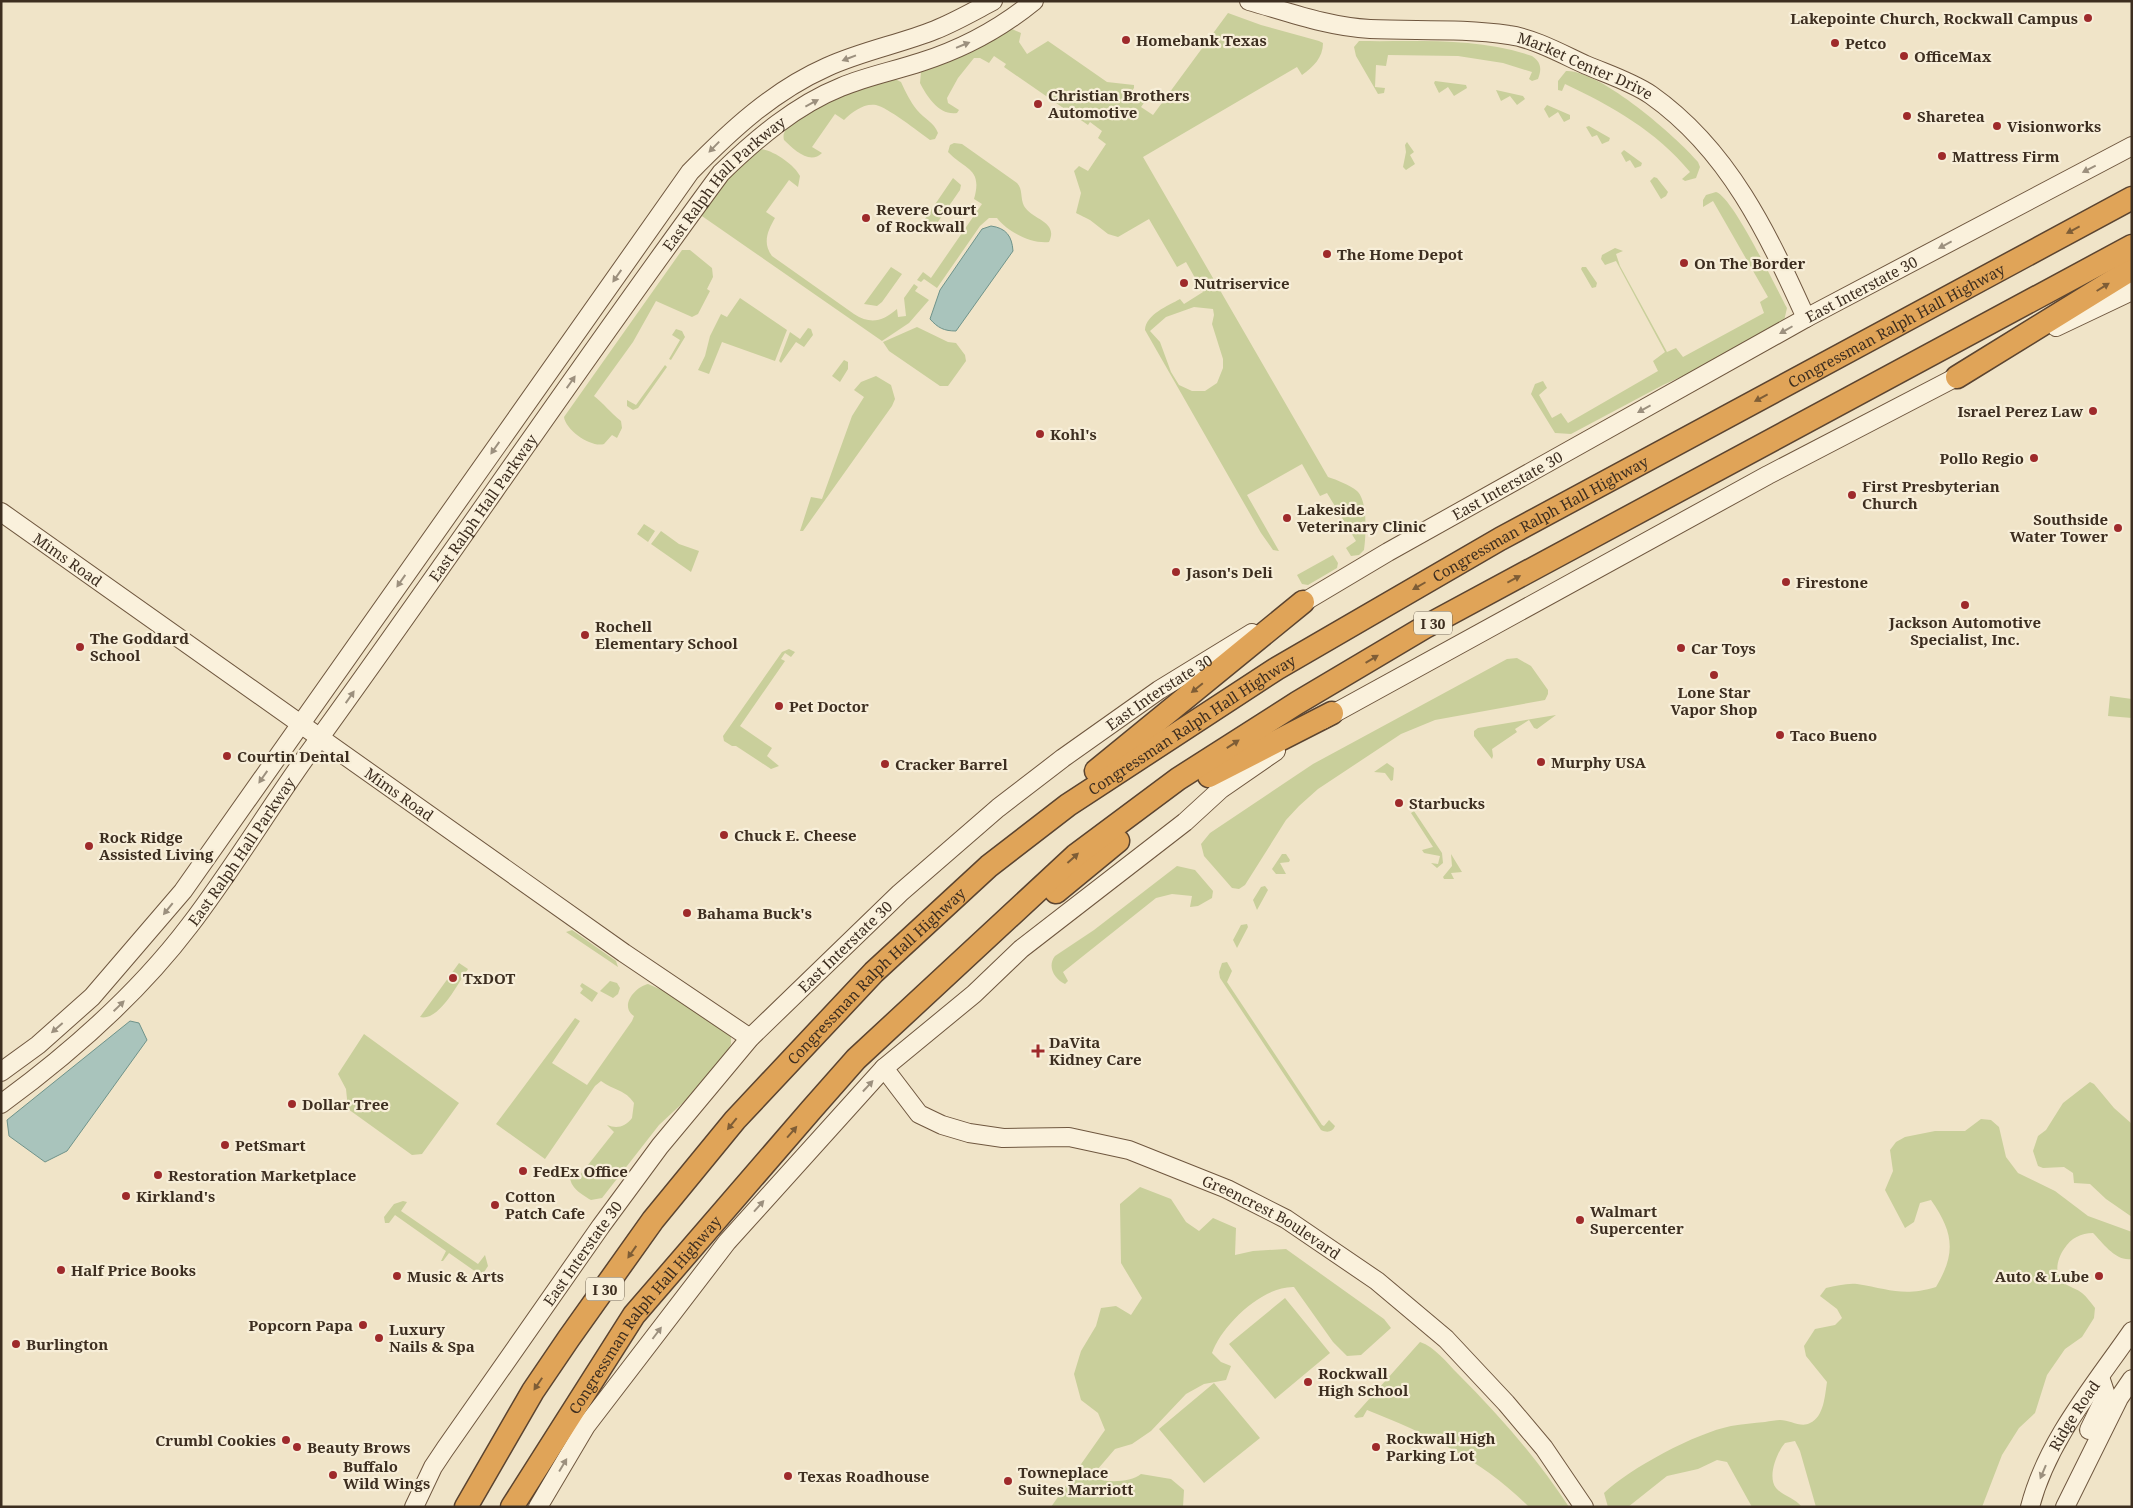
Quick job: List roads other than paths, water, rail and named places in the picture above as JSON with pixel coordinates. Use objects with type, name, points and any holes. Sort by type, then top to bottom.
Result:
[{"type":"highway","name":"Congressman Ralph Hall Highway","points":[[466,1507],[533,1391],[654,1220],[735,1120],[904,942],[990,866],[1068,805],[1276,669],[1500,539],[2132,198]]},
{"type":"highway","name":"Congressman Ralph Hall Highway","points":[[512,1507],[634,1315],[810,1110],[862,1053],[1076,854],[1178,779],[1297,703],[1425,627],[2132,246]]},
{"type":"highway","points":[[1957,377],[2132,269]]},
{"type":"highway","points":[[904,942],[996,851],[1303,602]]},
{"type":"highway","points":[[810,1110],[856,1073],[945,984],[1155,810],[1219,770],[1332,713]]},
{"type":"main road","name":"East Ralph Hall Parkway","points":[[1,1072],[38,1045],[92,997],[182,891],[696,166],[734,128],[760,107],[794,84],[827,67],[863,53],[934,30],[993,1]]},
{"type":"main road","name":"East Ralph Hall Parkway","points":[[1,1104],[56,1063],[138,986],[190,925],[321,737],[722,173],[750,145],[796,111],[840,88],[878,73],[922,62],[971,42],[1034,1]]},
{"type":"main road","name":"Market Center Drive","points":[[1249,1],[1305,17],[1369,29],[1437,28],[1512,35],[1559,52],[1650,94],[1684,122],[1709,148],[1746,196],[1772,242],[1806,318]]},
{"type":"main road","name":"East Interstate 30","points":[[414,1507],[433,1467],[601,1226],[660,1146],[750,1038],[900,893],[998,808],[1063,758],[1159,690],[1388,552],[1806,318],[2132,146]]},
{"type":"main road","points":[[538,1507],[586,1426],[727,1242],[884,1068],[974,994],[1021,949],[1185,822],[1221,789],[1332,713],[1768,476],[1957,377],[2132,291]]},
{"type":"main road","name":"Mims Road","points":[[1,512],[624,953],[750,1038]]},
{"type":"main road","name":"Greencrest Boulevard","points":[[884,1068],[919,1114],[942,1125],[968,1133],[1003,1138],[1069,1137],[1129,1150],[1227,1189],[1286,1219],[1377,1281],[1446,1339],[1506,1403],[1544,1448],[1584,1507]]},
{"type":"main road","name":"Ridge Road","points":[[2030,1507],[2033,1494],[2062,1433],[2132,1331]]},
{"type":"main road","points":[[2066,1502],[2074,1461],[2105,1399],[2105,1389],[2100,1377]]},
{"type":"main road","name":"Ridge Road","points":[[2066,1502],[2119,1398],[2132,1378]]},
{"type":"water","points":[[991,226],[1001,229],[1010,237],[1013,251],[956,331],[936,325],[930,319],[940,290],[982,229]]},
{"type":"water","points":[[130,1021],[139,1023],[147,1040],[67,1151],[45,1162],[9,1136],[7,1120]]},
{"type":"place","name":"Lakepointe Church, Rockwall Campus","points":[[2088,18]]},
{"type":"place","name":"Homebank Texas","points":[[1126,40]]},
{"type":"place","name":"Petco","points":[[1835,43]]},
{"type":"place","name":"OfficeMax","points":[[1904,56]]},
{"type":"place","name":"Christian Brothers Automotive","points":[[1038,104]]},
{"type":"place","name":"Sharetea","points":[[1907,116]]},
{"type":"place","name":"Visionworks","points":[[1997,126]]},
{"type":"place","name":"Mattress Firm","points":[[1942,156]]},
{"type":"place","name":"Revere Court of Rockwall","points":[[866,218]]},
{"type":"place","name":"The Home Depot","points":[[1327,254]]},
{"type":"place","name":"On The Border","points":[[1684,263]]},
{"type":"place","name":"Nutriservice","points":[[1184,283]]},
{"type":"place","name":"Israel Perez Law","points":[[2093,411]]},
{"type":"place","name":"Kohl's","points":[[1040,434]]},
{"type":"place","name":"Pollo Regio","points":[[2034,458]]},
{"type":"place","name":"First Presbyterian Church","points":[[1852,495]]},
{"type":"place","name":"Lakeside Veterinary Clinic","points":[[1287,518]]},
{"type":"place","name":"Southside Water Tower","points":[[2118,528]]},
{"type":"place","name":"Jason's Deli","points":[[1176,572]]},
{"type":"place","name":"Firestone","points":[[1786,582]]},
{"type":"place","name":"Jackson Automotive Specialist, Inc.","points":[[1965,605]]},
{"type":"place","name":"Rochell Elementary School","points":[[585,635]]},
{"type":"place","name":"The Goddard School","points":[[80,647]]},
{"type":"place","name":"Car Toys","points":[[1681,648]]},
{"type":"place","name":"Lone Star Vapor Shop","points":[[1714,675]]},
{"type":"place","name":"Pet Doctor","points":[[779,706]]},
{"type":"place","name":"Taco Bueno","points":[[1780,735]]},
{"type":"place","name":"Courtin Dental","points":[[227,756]]},
{"type":"place","name":"Murphy USA","points":[[1541,762]]},
{"type":"place","name":"Cracker Barrel","points":[[885,764]]},
{"type":"place","name":"Starbucks","points":[[1399,803]]},
{"type":"place","name":"Chuck E. Cheese","points":[[724,835]]},
{"type":"place","name":"Rock Ridge Assisted Living","points":[[89,846]]},
{"type":"place","name":"Bahama Buck's","points":[[687,913]]},
{"type":"place","name":"TxDOT","points":[[453,978]]},
{"type":"place","name":"DaVita Kidney Care","points":[[1038,1051]]},
{"type":"place","name":"Dollar Tree","points":[[292,1104]]},
{"type":"place","name":"PetSmart","points":[[225,1145]]},
{"type":"place","name":"FedEx Office","points":[[523,1171]]},
{"type":"place","name":"Restoration Marketplace","points":[[158,1175]]},
{"type":"place","name":"Kirkland's","points":[[126,1196]]},
{"type":"place","name":"Cotton Patch Cafe","points":[[495,1205]]},
{"type":"place","name":"Walmart Supercenter","points":[[1580,1220]]},
{"type":"place","name":"Half Price Books","points":[[61,1270]]},
{"type":"place","name":"Music & Arts","points":[[397,1276]]},
{"type":"place","name":"Auto & Lube","points":[[2099,1276]]},
{"type":"place","name":"Popcorn Papa","points":[[363,1325]]},
{"type":"place","name":"Luxury Nails & Spa","points":[[379,1338]]},
{"type":"place","name":"Burlington","points":[[16,1344]]},
{"type":"place","name":"Rockwall High School","points":[[1308,1382]]},
{"type":"place","name":"Crumbl Cookies","points":[[286,1440]]},
{"type":"place","name":"Beauty Brows","points":[[297,1447]]},
{"type":"place","name":"Rockwall High Parking Lot","points":[[1376,1447]]},
{"type":"place","name":"Buffalo Wild Wings","points":[[333,1475]]},
{"type":"place","name":"Texas Roadhouse","points":[[788,1476]]},
{"type":"place","name":"Towneplace Suites Marriott","points":[[1008,1481]]}]
